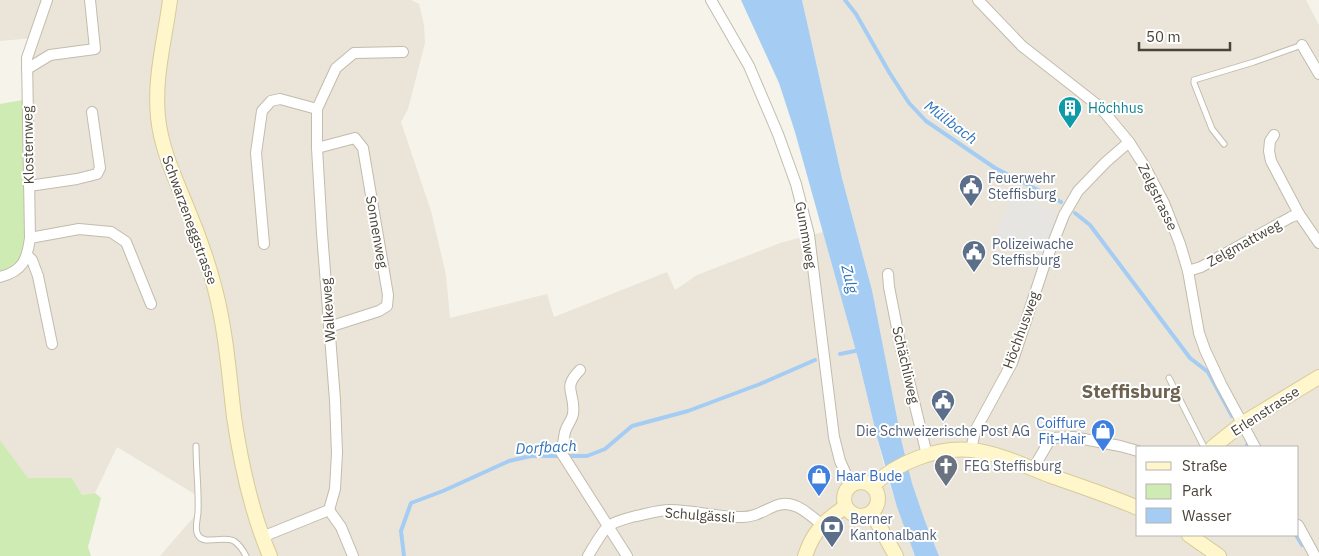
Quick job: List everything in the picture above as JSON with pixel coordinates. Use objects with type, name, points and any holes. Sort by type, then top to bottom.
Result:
[{"type":"main road","name":"Schwarzeneggstrasse","points":[[170,0],[158,76],[156,98],[158,118],[165,152],[204,251],[216,291],[224,333],[234,417],[242,460],[257,523],[270,556]]},
{"type":"main road","name":"Erlenstrasse","points":[[1214,446],[1243,423],[1319,377]]},
{"type":"main road","points":[[872,486],[886,474],[901,465],[923,457],[954,450],[971,450],[1006,459],[1136,507]]},
{"type":"main road","points":[[859,482],[868,483],[872,486],[878,497],[877,505],[872,512],[869,515],[860,517],[851,514],[845,507],[843,498],[847,489],[859,482]]},
{"type":"main road","points":[[805,556],[813,536],[822,524],[845,507]]},
{"type":"main road","points":[[872,512],[896,556]]},
{"type":"main road","points":[[1190,536],[1219,556]]},
{"type":"street","name":"Klosternweg","points":[[28,256],[30,238],[27,58],[47,0]]},
{"type":"street","points":[[28,69],[50,54],[95,49],[90,0]]},
{"type":"street","name":"Gummweg","points":[[711,0],[749,66],[778,134],[796,184],[809,235],[834,437],[840,461],[851,485]]},
{"type":"street","name":"Zelgstrasse","points":[[978,0],[1022,46],[1100,107],[1129,142],[1156,185],[1180,244],[1188,271],[1199,333],[1204,350],[1254,446]]},
{"type":"street","points":[[1302,45],[1319,74]]},
{"type":"street","name":"Walkeweg","points":[[328,510],[335,489],[335,400],[321,223],[317,108],[336,68],[354,53],[403,52]]},
{"type":"street","points":[[264,244],[256,153],[262,111],[271,101],[280,100],[317,108]]},
{"type":"street","points":[[29,186],[97,174],[100,168],[92,112]]},
{"type":"street","points":[[1274,135],[1270,141],[1271,162],[1299,214],[1319,243]]},
{"type":"street","name":"Sonnenweg","points":[[317,148],[355,138],[363,148],[388,295],[387,306],[380,311],[329,327]]},
{"type":"street","name":"Höchhusweg","points":[[971,450],[975,430],[1012,363],[1044,266],[1064,215],[1078,191],[1106,162],[1129,142]]},
{"type":"street","name":"Zelgmattweg","points":[[1188,271],[1200,267],[1299,214]]},
{"type":"street","points":[[30,238],[80,229],[111,232],[126,242],[152,304]]},
{"type":"street","points":[[0,278],[16,270],[28,256],[32,260],[38,276],[52,344]]},
{"type":"street","name":"Schächliweg","points":[[888,274],[923,457]]},
{"type":"street","points":[[580,370],[569,384],[574,408],[573,417],[566,430],[564,443],[559,449],[627,556]]},
{"type":"street","points":[[1034,469],[1051,438],[1073,436],[1136,450]]},
{"type":"street","name":"Schulgässli","points":[[608,527],[627,518],[668,510],[741,518],[765,512],[783,504],[790,504],[805,510],[822,524]]},
{"type":"street","points":[[262,538],[328,510],[342,527],[353,556]]},
{"type":"street","points":[[588,556],[608,527]]},
{"type":"street","points":[[1299,527],[1315,556]]},
{"type":"lane","points":[[1224,144],[1212,129],[1194,80],[1302,45]]},
{"type":"lane","points":[[1169,378],[1203,446]]},
{"type":"lane","points":[[196,446],[198,535],[208,540],[225,538],[233,540],[240,546],[246,556]]},
{"type":"shaded area","points":[[0,0],[411,0],[419,4],[424,25],[425,43],[408,109],[401,122],[431,211],[446,275],[450,318],[547,294],[554,317],[667,272],[675,290],[697,275],[783,242],[823,232],[859,362],[886,474],[915,556],[160,556],[198,512],[198,496],[117,447],[95,493],[82,495],[72,478],[28,478],[0,440],[0,277],[7,275],[27,58],[34,38],[0,41]]},
{"type":"shaded area","points":[[802,0],[1306,0],[1319,25],[1319,556],[939,556],[912,483],[902,443],[872,290],[842,178]]},
{"type":"shaded area","points":[[1013,192],[1064,215],[1044,266],[993,242]]},
{"type":"green space","points":[[28,99],[28,256],[0,277],[0,104]]},
{"type":"green space","points":[[0,440],[28,478],[72,478],[82,495],[95,493],[101,498],[88,547],[91,556],[0,556]]},
{"type":"water","name":"Zulg","points":[[741,0],[802,0],[842,178],[872,290],[902,443],[912,483],[939,556],[915,556],[897,507],[795,132],[779,83]]},
{"type":"waterway","name":"Mülibach","points":[[845,0],[856,14],[909,103],[926,121],[995,168],[1061,202]]},
{"type":"waterway","name":"Mülibach","points":[[1075,213],[1090,225],[1190,358],[1208,372],[1232,416]]},
{"type":"waterway","name":"Dorfbach","points":[[840,354],[860,350]]},
{"type":"waterway","name":"Dorfbach","points":[[404,556],[401,531],[411,503],[443,491],[509,461],[531,456],[587,456],[605,449],[632,426],[688,411],[760,384],[815,360]]},
{"type":"waterway","name":"Mülibach","points":[[1297,536],[1302,545]]},
{"type":"place","name":"Höchhus","points":[[1070,129]]},
{"type":"place","name":"Feuerwehr Steffisburg","points":[[971,207]]},
{"type":"place","name":"Polizeiwache Steffisburg","points":[[974,273]]},
{"type":"place","name":"Die Schweizerische Post AG","points":[[943,422]]},
{"type":"place","name":"Coiffure Fit-Hair","points":[[1103,452]]},
{"type":"place","name":"FEG Steffisburg","points":[[946,487]]},
{"type":"place","name":"Haar Bude","points":[[819,497]]},
{"type":"place","name":"Berner Kantonalbank","points":[[832,548]]},
{"type":"district","name":"Steffisburg","points":[[1131,391]]}]
